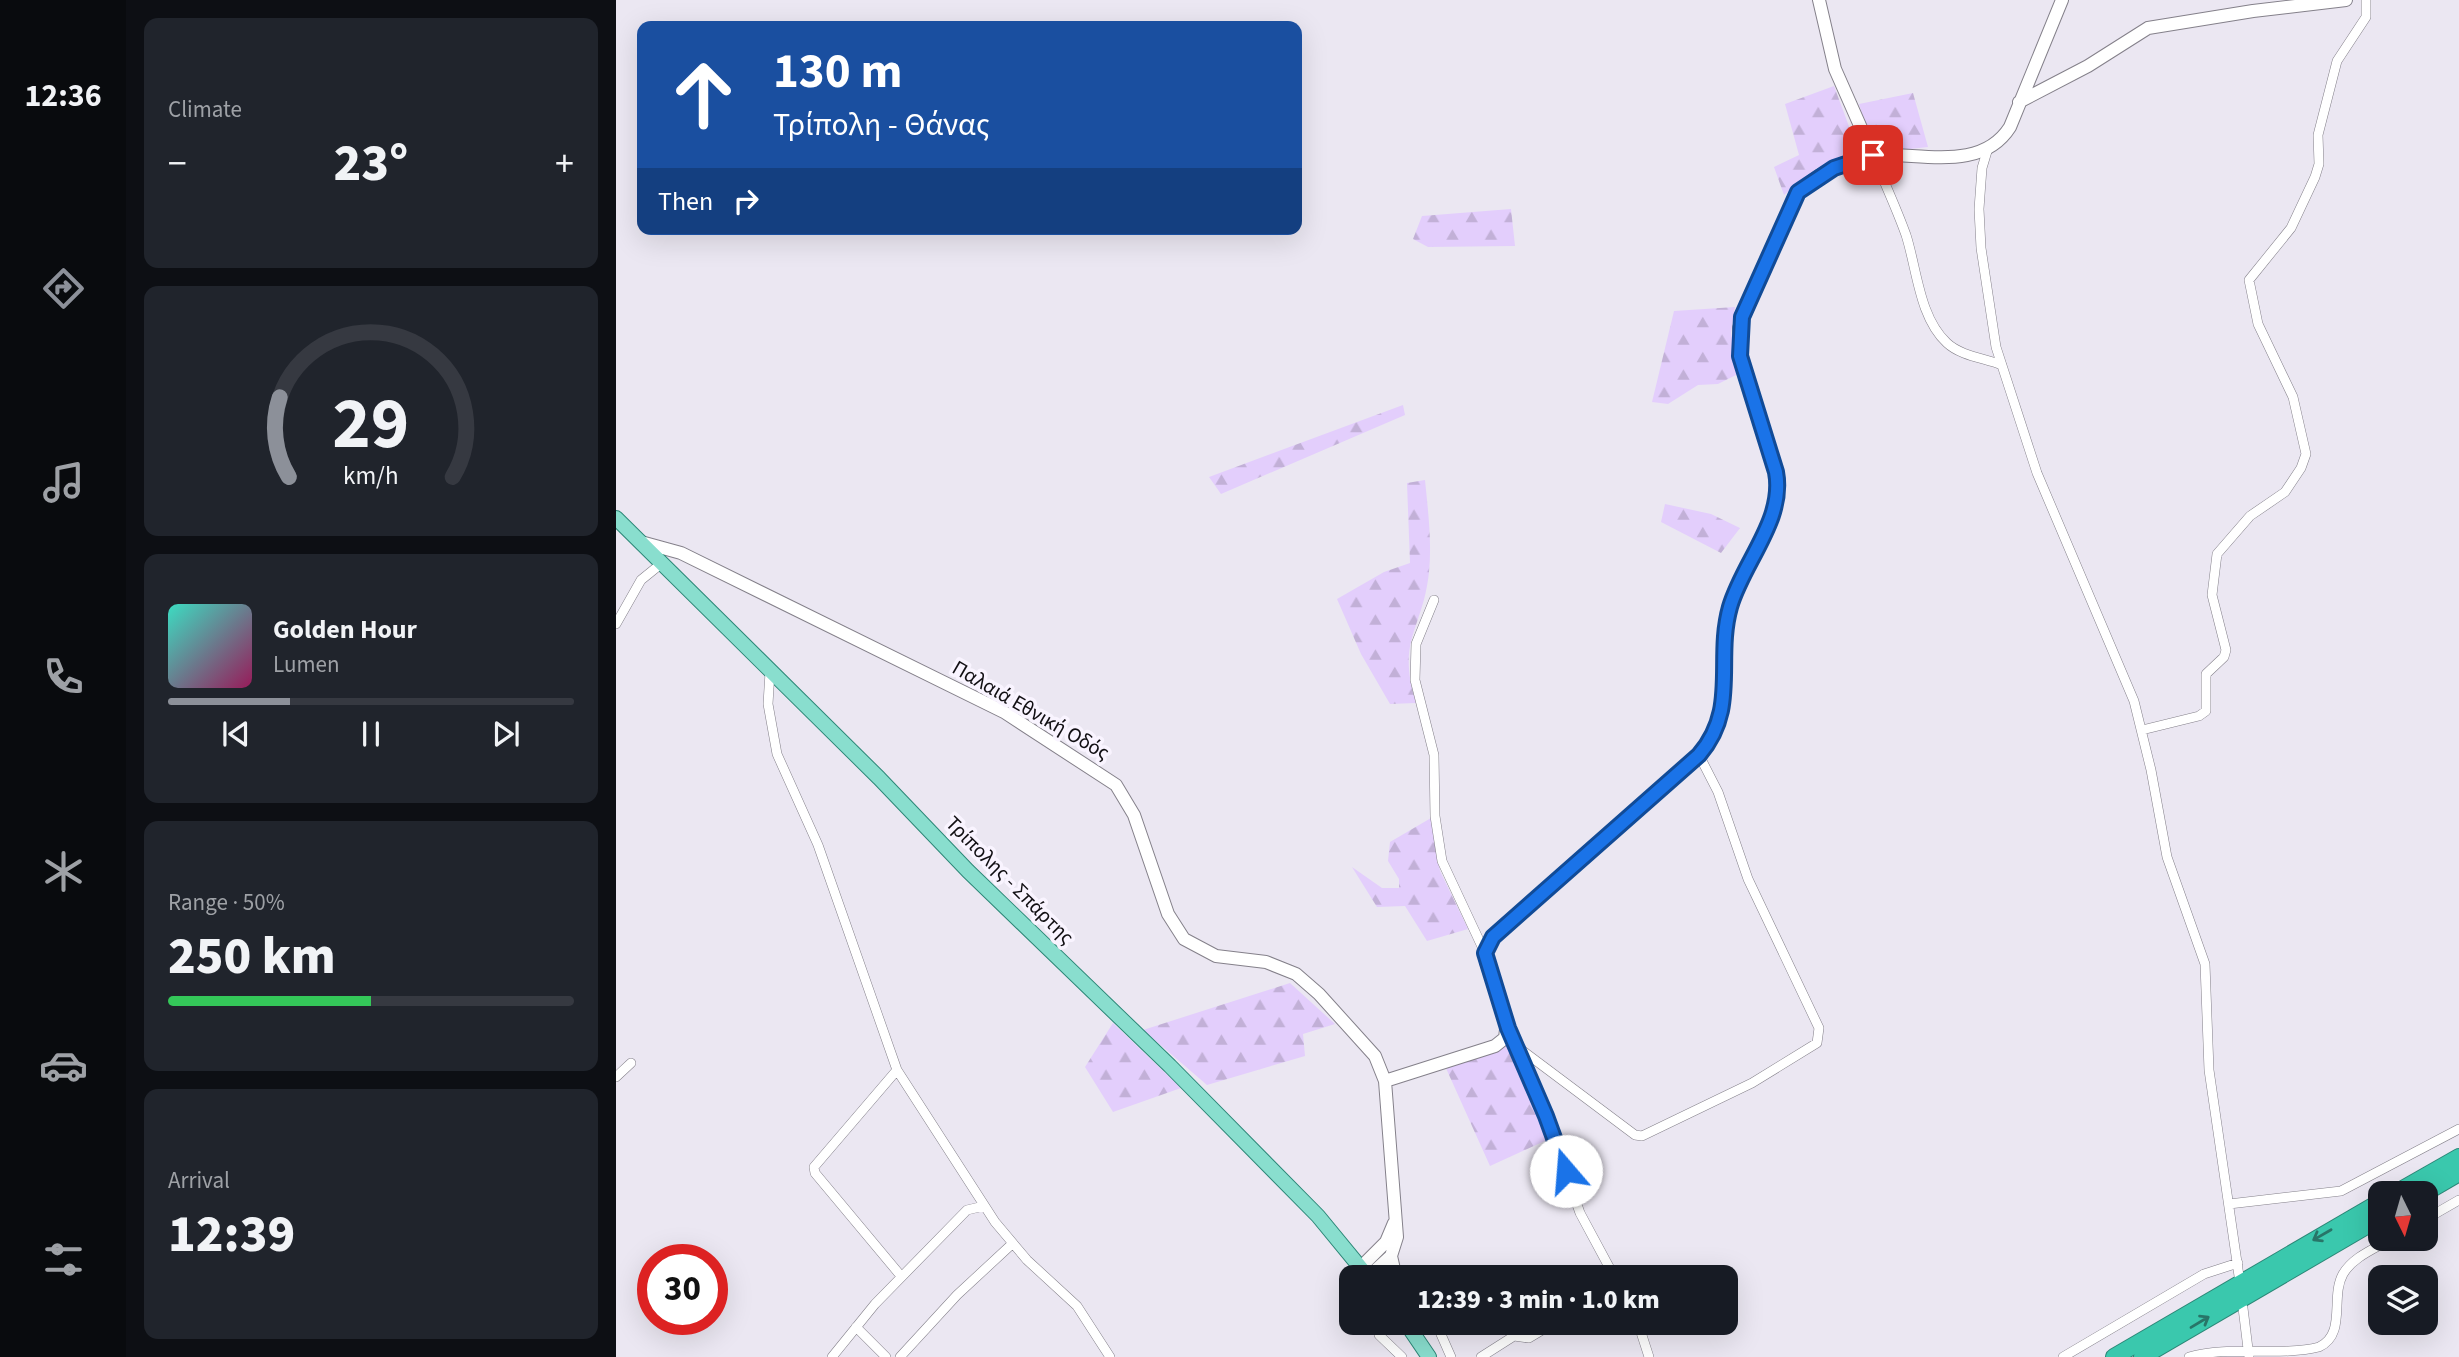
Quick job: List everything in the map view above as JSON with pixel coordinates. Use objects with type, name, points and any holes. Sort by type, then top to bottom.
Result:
[{"type":"highway","points":[[2417,1181],[2459,1157]]},
{"type":"highway","points":[[2438,1185],[2459,1173]]},
{"type":"highway","points":[[2114,1357],[2368,1209]]},
{"type":"highway","points":[[2142,1357],[2368,1225]]},
{"type":"main road","points":[[1819,0],[1835,69],[1873,155]]},
{"type":"main road","points":[[1385,1081],[1494,1045],[1504,1038],[1508,1028],[1485,953],[1493,937],[1699,755],[1712,740],[1722,712],[1730,609],[1772,515],[1779,492],[1776,472],[1740,356],[1742,317],[1798,192],[1834,168],[1873,155],[1948,157],[1988,148],[2005,135],[2062,0]]},
{"type":"main road","points":[[2019,102],[2110,54],[2148,28],[2253,11],[2346,0]]},
{"type":"main road","name":"Τρίπολης - Σπάρτης","points":[[616,517],[879,778],[968,871],[1170,1066],[1318,1216],[1359,1265]]},
{"type":"main road","name":"Παλαιά Εθνική Οδός","points":[[640,542],[681,553],[926,671],[1004,712],[1107,777],[1129,806],[1168,914],[1184,939],[1216,956],[1266,962],[1296,974],[1368,1047],[1385,1081],[1397,1244],[1391,1256]]},
{"type":"main road","points":[[1371,1265],[1390,1236],[1395,1219]]},
{"type":"main road","points":[[1376,1254],[1391,1256]]},
{"type":"main road","points":[[1380,1265],[1391,1256]]},
{"type":"main road","points":[[1391,1256],[1393,1265]]},
{"type":"main road","points":[[1406,1335],[1421,1357]]},
{"type":"main road","points":[[1414,1335],[1429,1357]]},
{"type":"street","points":[[2142,730],[2199,716],[2206,711],[2206,674],[2224,657],[2226,650],[2212,595],[2217,554],[2250,516],[2282,495],[2304,462],[2306,447],[2295,403],[2258,324],[2249,280],[2291,228],[2315,177],[2319,164],[2318,135],[2337,61],[2365,18],[2366,0]]},
{"type":"street","points":[[1988,148],[1980,182],[1981,248],[2002,365],[2037,473],[2124,677],[2142,730],[2167,856],[2205,964],[2209,1070],[2239,1276]]},
{"type":"street","points":[[1873,155],[1896,206],[1933,323],[1945,341],[1955,349],[2002,365]]},
{"type":"street","points":[[616,624],[641,579],[662,564]]},
{"type":"street","points":[[1434,600],[1416,644],[1415,680],[1434,755],[1435,816],[1442,861],[1485,953]]},
{"type":"street","points":[[770,672],[768,704],[777,754],[818,845],[897,1070],[984,1206],[1012,1244],[1077,1306],[1110,1357]]},
{"type":"street","points":[[1515,1045],[1635,1135],[1642,1136],[1752,1083],[1817,1043],[1819,1028],[1748,879],[1717,792],[1699,755]]},
{"type":"street","points":[[1508,1028],[1550,1125],[1580,1213],[1608,1265]]},
{"type":"street","points":[[616,1077],[631,1063]]},
{"type":"street","points":[[897,1070],[814,1167],[815,1173],[901,1276]]},
{"type":"street","points":[[2229,1204],[2319,1196],[2341,1191],[2459,1129]]},
{"type":"street","points":[[2438,1212],[2459,1200]]},
{"type":"street","points":[[832,1357],[901,1276],[967,1210],[984,1206]]},
{"type":"street","points":[[901,1357],[938,1315],[1012,1244]]},
{"type":"street","points":[[2189,1357],[2206,1353],[2249,1355],[2299,1351],[2321,1346],[2334,1333],[2337,1294],[2343,1273],[2358,1258],[2370,1251]]},
{"type":"street","points":[[2063,1357],[2204,1274],[2238,1263]]},
{"type":"street","points":[[2243,1308],[2249,1355]]},
{"type":"street","points":[[856,1327],[886,1357]]},
{"type":"street","points":[[1379,1335],[1402,1357]]},
{"type":"street","points":[[1441,1335],[1451,1357]]},
{"type":"street","points":[[1481,1357],[1514,1336],[1528,1338],[1533,1335]]},
{"type":"street","points":[[1642,1335],[1649,1357]]},
{"type":"green space","points":[[1834,86],[1860,156],[1817,168],[1784,195],[1774,167],[1799,155],[1785,104]]},
{"type":"green space","points":[[1913,93],[1928,147],[1874,153],[1859,104]]},
{"type":"green space","points":[[1511,209],[1515,246],[1428,247],[1413,239],[1422,216]]},
{"type":"green space","points":[[1735,307],[1731,333],[1740,373],[1718,384],[1698,385],[1668,404],[1652,402],[1674,311]]},
{"type":"green space","points":[[1403,405],[1405,415],[1221,494],[1209,477]]},
{"type":"green space","points":[[1425,480],[1430,537],[1429,572],[1413,635],[1409,664],[1416,703],[1390,704],[1361,654],[1337,599],[1384,572],[1410,563],[1407,483]]},
{"type":"green space","points":[[1665,504],[1711,514],[1740,528],[1721,553],[1661,522]]},
{"type":"green space","points":[[1431,818],[1440,871],[1468,929],[1427,941],[1405,906],[1377,907],[1352,867],[1382,888],[1399,888],[1399,879],[1388,861],[1390,842]]},
{"type":"green space","points":[[1290,983],[1335,1024],[1303,1034],[1305,1056],[1207,1085],[1143,1030]]},
{"type":"green space","points":[[1113,1023],[1181,1088],[1113,1112],[1085,1067]]},
{"type":"green space","points":[[1509,1044],[1549,1139],[1490,1166],[1445,1066]]},
{"type":"route","points":[[1566,1171],[1546,1116],[1508,1028],[1485,953],[1493,937],[1699,755],[1717,730],[1724,700],[1724,650],[1733,597],[1772,515],[1779,492],[1776,472],[1740,356],[1739,327],[1798,192],[1834,168],[1873,155]]}]
